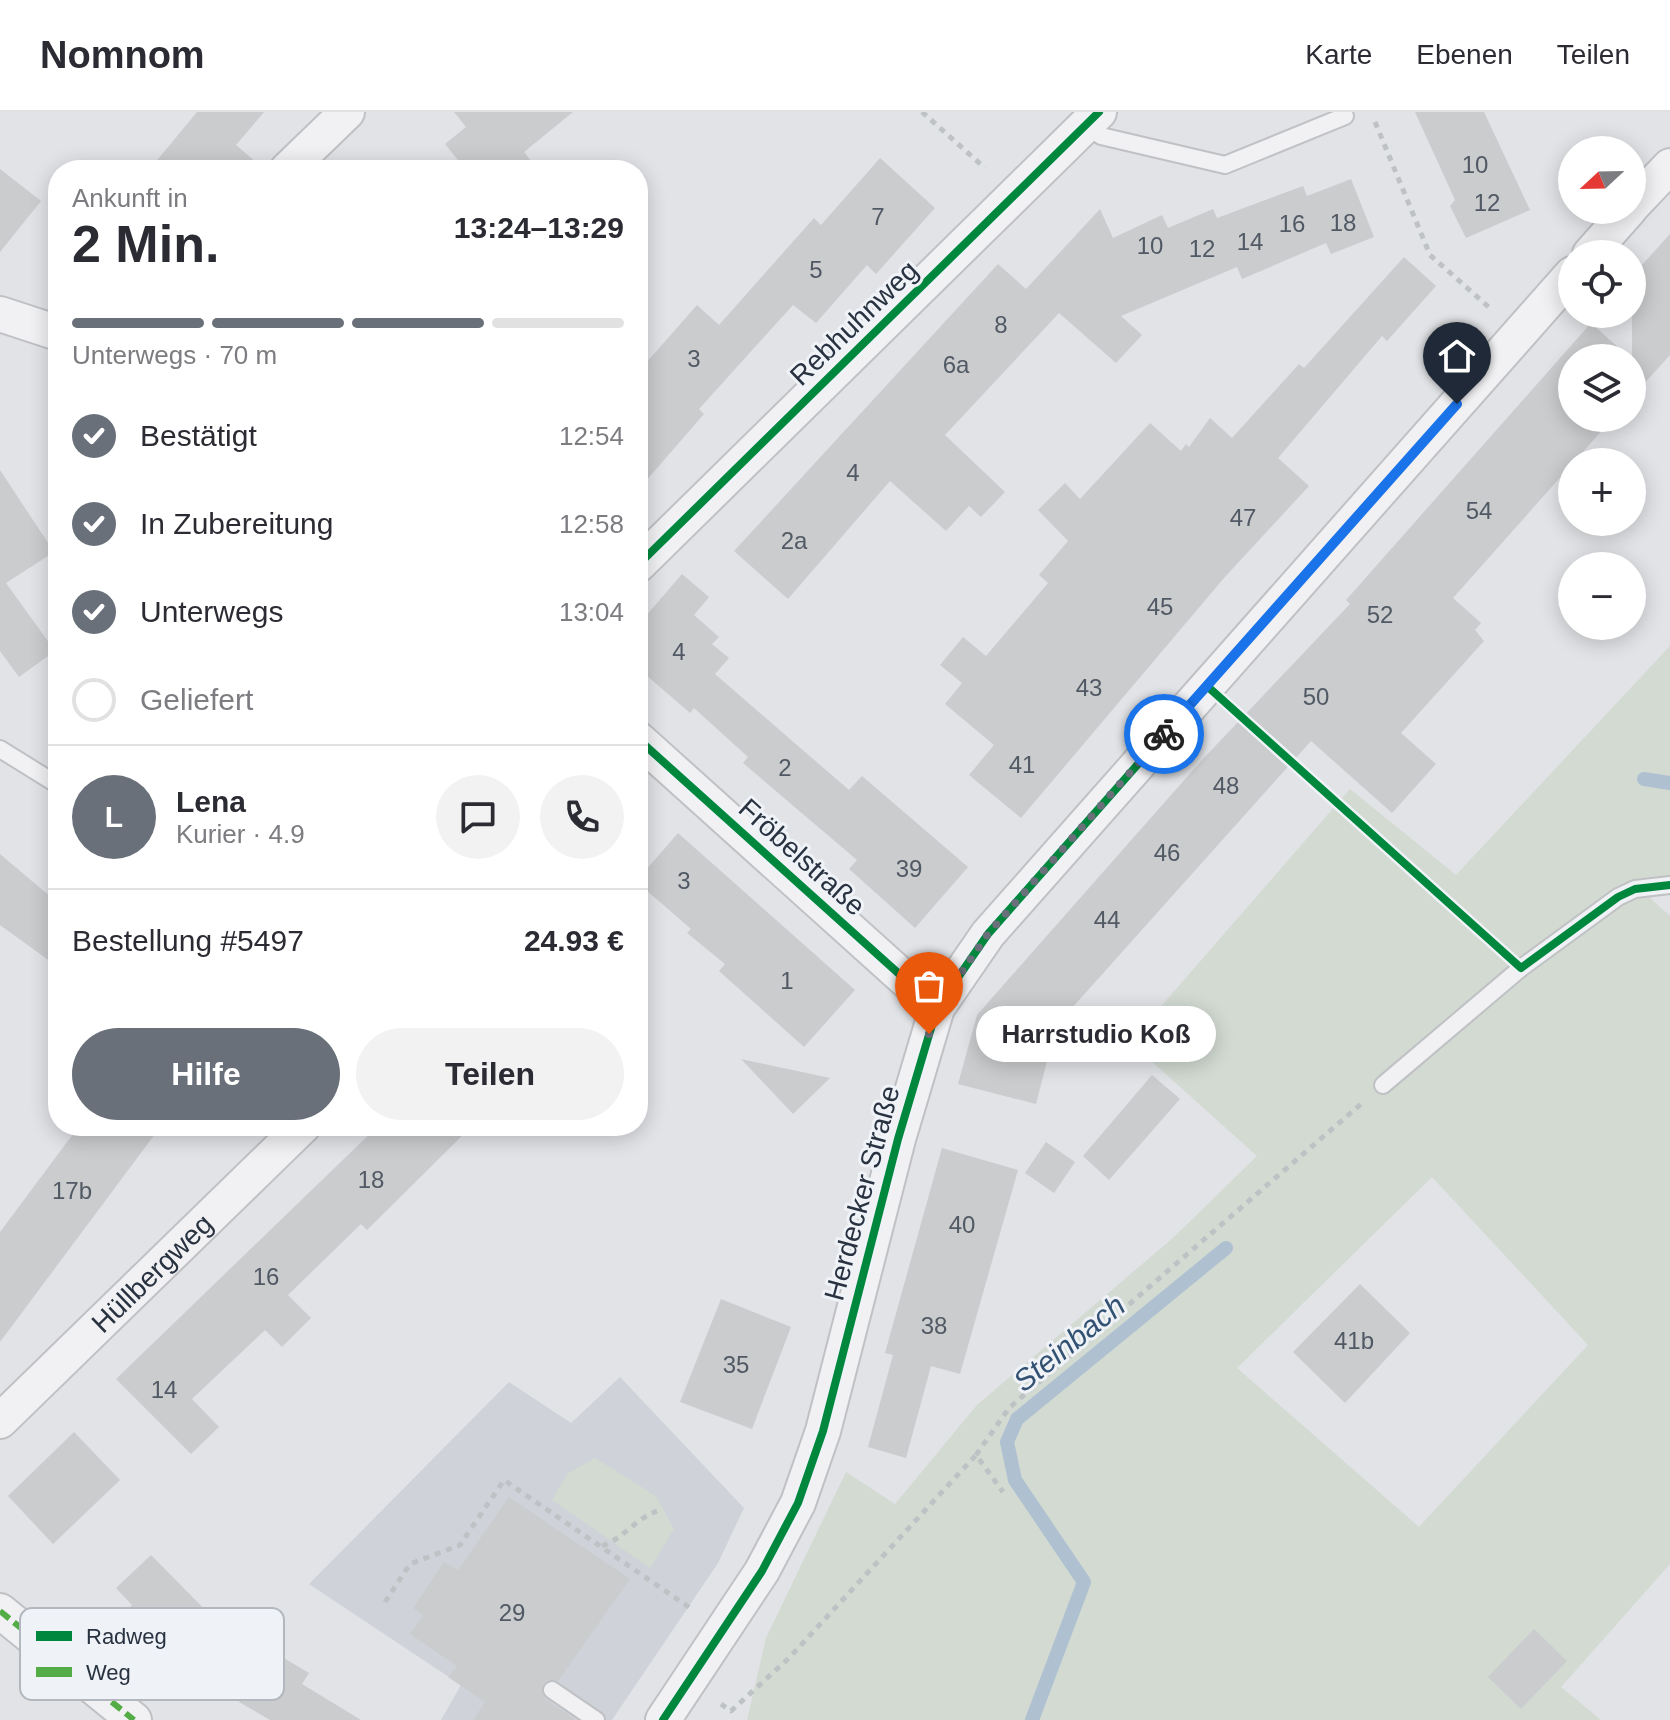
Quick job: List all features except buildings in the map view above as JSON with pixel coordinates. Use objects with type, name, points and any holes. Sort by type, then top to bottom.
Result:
[{"type":"street","points":[[297,160],[347,112]]},
{"type":"street","name":"Rebhuhnweg","points":[[648,555],[1093,118]]},
{"type":"street","points":[[1646,191],[1670,166]]},
{"type":"street","points":[[1602,240],[1616,224]]},
{"type":"street","name":"Herdecker Straße","points":[[663,1720],[690,1684],[762,1571],[798,1503],[823,1431],[898,1139],[937,1008],[988,934],[1558,290]]},
{"type":"street","points":[[0,314],[48,330]]},
{"type":"street","name":"Fröbelstraße","points":[[648,748],[937,1008]]},
{"type":"street","name":"Hüllbergweg","points":[[0,1421],[293,1136]]},
{"type":"street","points":[[0,1611],[20,1627]]},
{"type":"street","points":[[109,1700],[134,1720]]},
{"type":"lane","points":[[1093,118],[1101,136],[1225,165],[1345,116]]},
{"type":"lane","points":[[0,749],[48,779]]},
{"type":"lane","points":[[1383,1085],[1521,968],[1618,897],[1635,889],[1670,885]]},
{"type":"lane","points":[[552,1690],[596,1720]]},
{"type":"path","points":[[922,112],[1016,195]]},
{"type":"path","points":[[1371,112],[1430,255],[1519,334]]},
{"type":"path","points":[[1207,686],[1521,968]]},
{"type":"path","points":[[690,1684],[731,1711],[789,1658],[976,1455],[1009,1408],[1383,1085]]},
{"type":"path","points":[[976,1455],[1003,1492]]},
{"type":"path","points":[[385,1602],[410,1564],[460,1545],[504,1480],[723,1631]]},
{"type":"path","points":[[601,1547],[613,1543],[640,1517],[657,1511]]},
{"type":"shaded area","points":[[1670,646],[1670,880],[1650,898],[1670,916],[1670,1564],[1561,1687],[1601,1720],[747,1720],[766,1638],[846,1472],[895,1504],[977,1405],[1174,1237],[1257,1156],[1130,1042],[1350,789],[1456,875]],"holes":[[[1432,1177],[1588,1345],[1419,1527],[1237,1368]]]},
{"type":"shaded area","points":[[620,1377],[744,1508],[718,1563],[612,1720],[441,1720],[461,1685],[309,1584],[509,1382],[571,1423]]},
{"type":"shaded area","points":[[595,1458],[656,1496],[674,1529],[650,1568],[552,1500],[567,1474]]},
{"type":"waterway","points":[[1644,779],[1670,783]]},
{"type":"waterway","name":"Steinbach","points":[[1032,1720],[1084,1582],[1015,1480],[1007,1442],[1017,1419],[1226,1248]]},
{"type":"marked path","points":[[0,1611],[20,1627]]},
{"type":"marked path","points":[[109,1700],[134,1720]]},
{"type":"cycle path","points":[[648,555],[1099,112]]},
{"type":"cycle path","points":[[663,1720],[762,1571],[798,1503],[823,1431],[898,1139],[937,1008],[988,934],[1207,686],[1521,968],[1618,897],[1635,889],[1670,885]]},
{"type":"cycle path","points":[[648,748],[937,1008]]},
{"type":"way so far","points":[[929,1034],[937,1008],[988,934],[1164,734]]},
{"type":"place","name":"Harrstudio Koß","points":[[929,1034]]},
{"type":"route","points":[[1164,734],[1457,404]]}]
